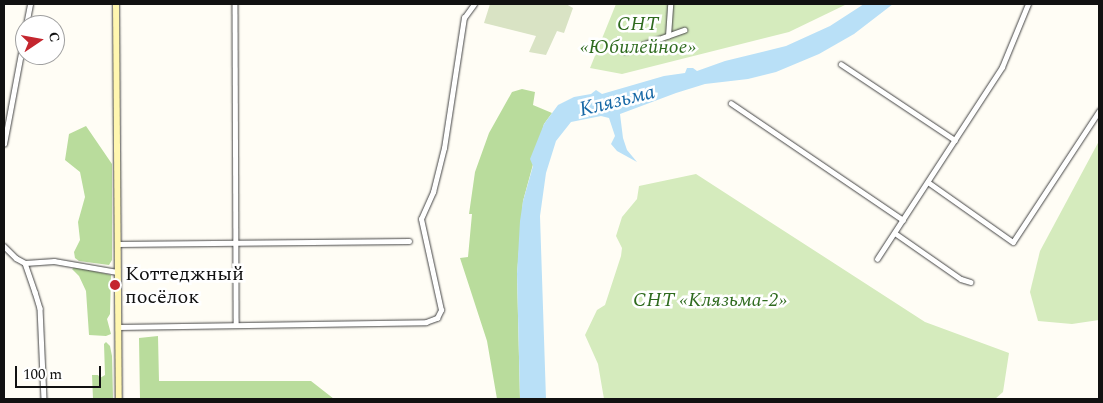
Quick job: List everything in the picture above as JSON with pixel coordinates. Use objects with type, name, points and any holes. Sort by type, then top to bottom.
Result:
[{"type":"main road","points":[[116,4],[119,399]]},
{"type":"street","points":[[235,4],[236,326]]},
{"type":"street","points":[[118,327],[426,322],[437,318],[441,310],[421,219],[433,192],[444,148],[464,18],[474,4]]},
{"type":"street","points":[[668,36],[670,4]]},
{"type":"street","points":[[877,259],[1002,67],[1028,4]]},
{"type":"street","points":[[625,51],[684,30]]},
{"type":"street","points":[[841,64],[955,140]]},
{"type":"street","points":[[4,144],[19,65]]},
{"type":"street","points":[[731,103],[903,220]]},
{"type":"street","points":[[928,182],[1013,242],[1099,111]]},
{"type":"street","points":[[894,233],[961,279],[971,282]]},
{"type":"street","points":[[117,244],[409,241]]},
{"type":"street","points":[[4,246],[16,258],[25,263],[54,261],[117,272]]},
{"type":"street","points":[[25,263],[40,308],[44,399]]},
{"type":"green space","points":[[490,4],[566,4],[573,8],[564,33],[557,31],[546,55],[529,52],[536,36],[484,23]]},
{"type":"green space","name":"СНТ «Юбилейное»","points":[[616,4],[847,4],[789,32],[622,74],[590,68]]},
{"type":"green space","points":[[522,89],[535,92],[533,105],[552,113],[544,124],[523,201],[517,274],[520,399],[497,399],[487,341],[460,258],[468,257],[472,214],[469,214],[475,172],[489,133],[512,92]]},
{"type":"green space","points":[[86,126],[112,164],[112,260],[109,265],[79,261],[75,258],[74,252],[80,240],[78,222],[85,197],[80,172],[65,160],[69,134]]},
{"type":"green space","points":[[1099,141],[1099,320],[1072,324],[1038,321],[1030,292],[1040,251]]},
{"type":"green space","name":"СНТ «Клязьма-2»","points":[[696,174],[925,322],[1009,353],[1003,392],[995,399],[604,399],[598,364],[585,335],[597,310],[605,305],[621,256],[622,248],[616,236],[622,217],[637,199],[639,186]]},
{"type":"green space","points":[[75,267],[111,275],[110,314],[107,319],[111,334],[106,336],[89,335],[86,291],[79,276],[72,269]]},
{"type":"green space","points":[[158,336],[159,381],[311,381],[334,399],[140,399],[139,338]]},
{"type":"green space","points":[[106,342],[110,346],[112,356],[113,399],[93,399],[92,375],[98,375],[100,378],[105,375],[104,344]]},
{"type":"water","name":"Клязьма","points":[[864,4],[893,4],[854,34],[819,54],[776,72],[748,79],[705,84],[620,114],[623,138],[627,150],[637,162],[617,151],[611,144],[615,136],[609,118],[601,116],[571,122],[556,141],[546,173],[540,216],[546,399],[520,399],[517,274],[520,221],[523,201],[533,166],[530,159],[544,124],[558,105],[574,97],[591,94],[596,90],[602,94],[664,76],[685,73],[687,68],[693,68],[697,71],[725,61],[786,46],[830,26]]},
{"type":"place","name":"Коттеджный посёлок","points":[[115,285]]}]
